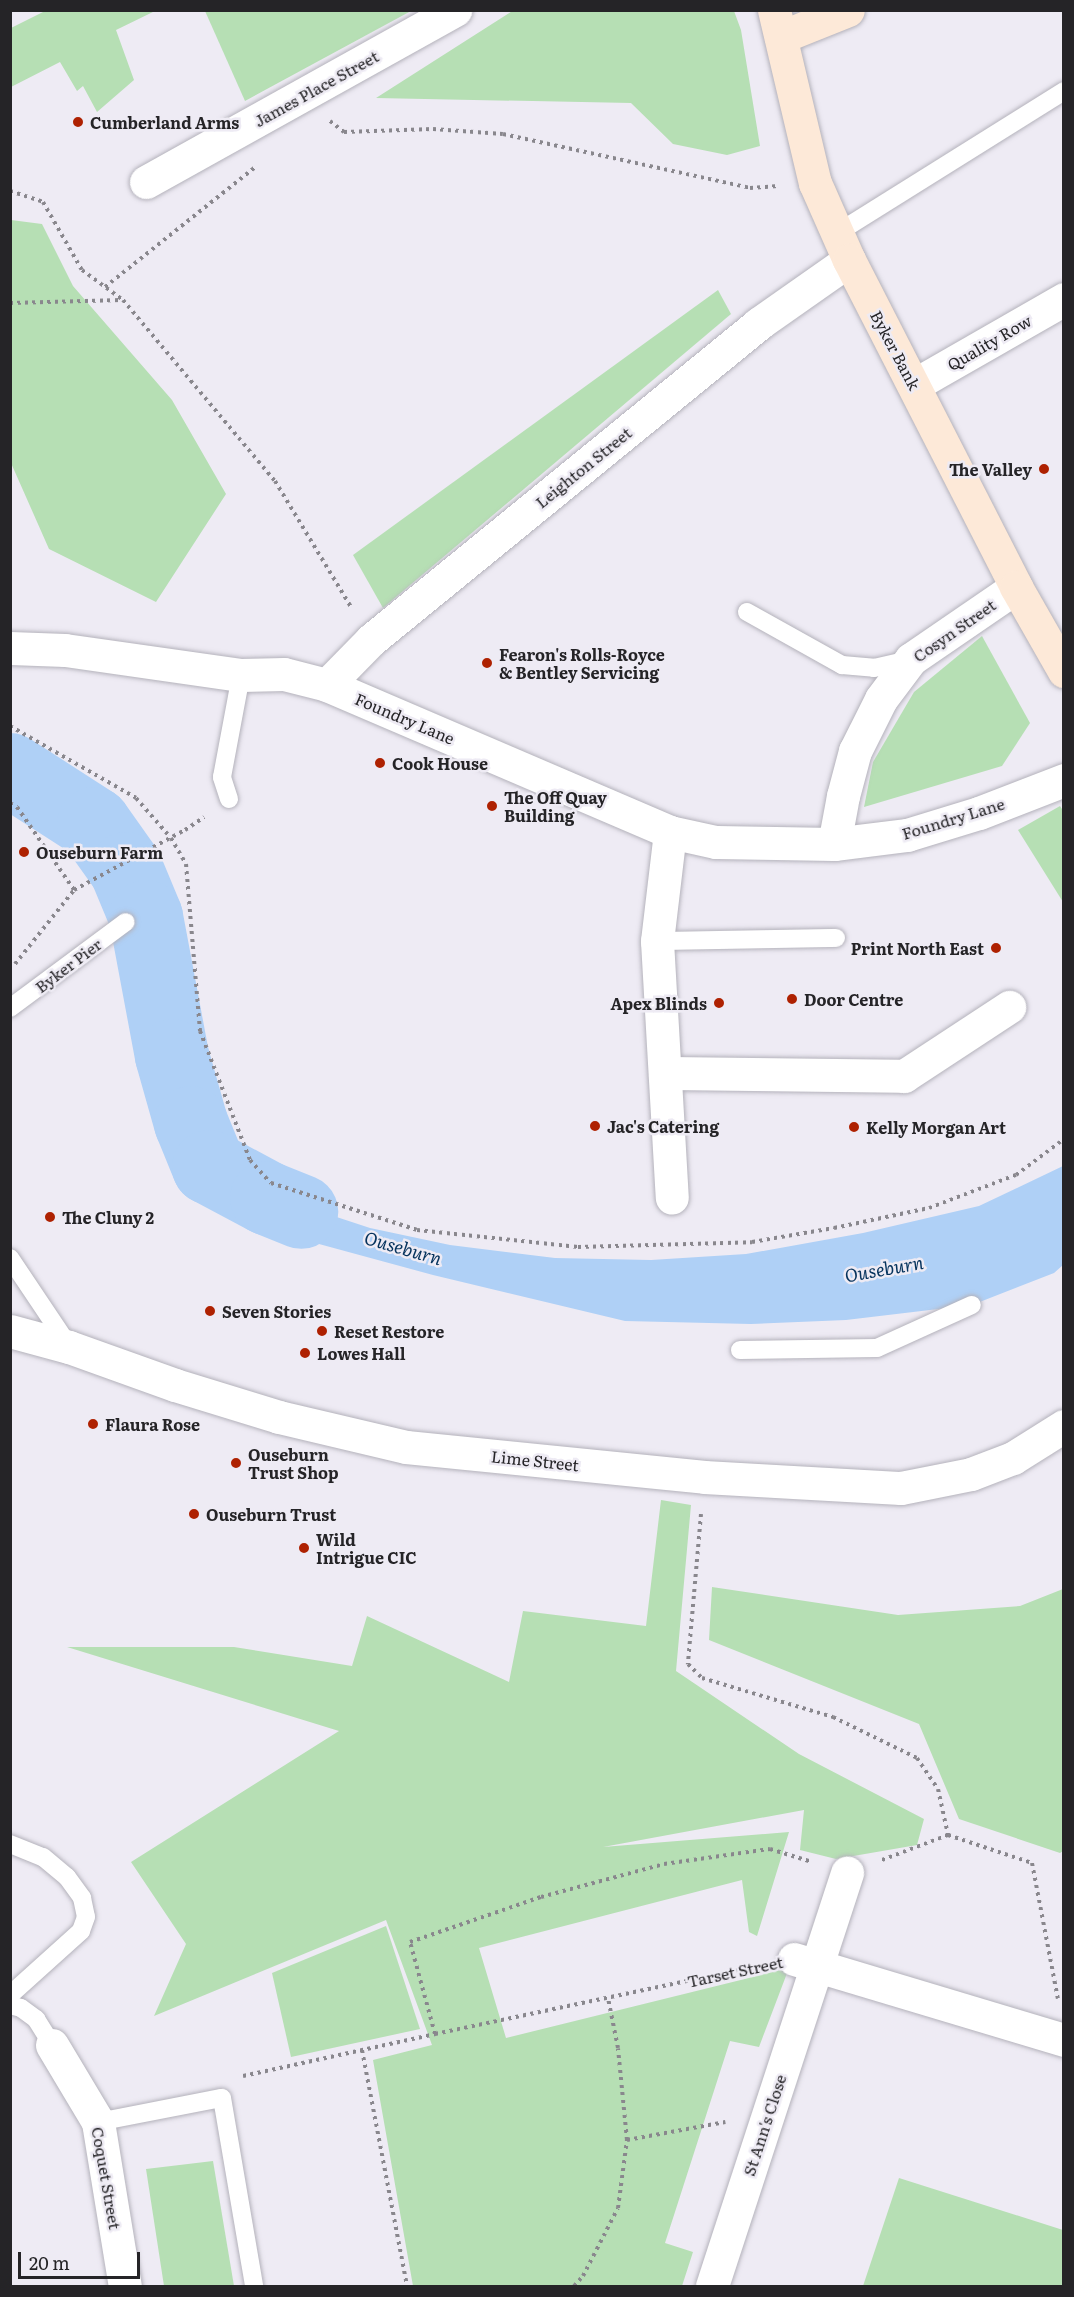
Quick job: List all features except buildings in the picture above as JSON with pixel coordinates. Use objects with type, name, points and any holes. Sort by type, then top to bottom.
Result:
[{"type":"main road","points":[[777,24],[848,10]]},
{"type":"main road","name":"Byker Bank","points":[[777,24],[815,183],[843,246],[1016,587],[1064,671]]},
{"type":"street","name":"James Place Street","points":[[146,182],[310,106],[455,10]]},
{"type":"street","name":"Leighton Street","points":[[327,685],[371,640],[758,324],[843,246]]},
{"type":"street","name":"Quality Row","points":[[914,385],[1064,299]]},
{"type":"street","name":"Cosyn Street","points":[[834,844],[855,751],[881,699],[911,659],[1016,587]]},
{"type":"street","name":"Foundry Lane","points":[[10,648],[65,650],[241,675],[284,674],[327,685],[670,832],[716,842],[834,844],[907,834],[979,813],[1064,780]]},
{"type":"street","points":[[670,832],[657,941],[672,1198]]},
{"type":"street","points":[[664,1073],[904,1076],[1009,1007]]},
{"type":"street","name":"Lime Street","points":[[10,1331],[69,1347],[175,1385],[279,1417],[406,1447],[705,1477],[901,1488],[971,1474],[1014,1458],[1064,1426]]},
{"type":"street","name":"St Ann's Close","points":[[712,2286],[767,2115],[805,1961],[848,1872]]},
{"type":"street","points":[[805,1961],[1062,2025]]},
{"type":"street","name":"Coquet Street","points":[[52,2045],[98,2122],[125,2286]]},
{"type":"lane","points":[[843,246],[1064,91]]},
{"type":"lane","points":[[747,612],[842,665],[874,668],[911,659]]},
{"type":"lane","points":[[229,799],[222,777],[241,675]]},
{"type":"lane","name":"Byker Pier","points":[[10,1008],[126,922]]},
{"type":"lane","points":[[657,941],[836,938]]},
{"type":"lane","points":[[10,1257],[69,1347]]},
{"type":"lane","points":[[740,1350],[877,1348],[972,1305]]},
{"type":"lane","points":[[10,1844],[43,1857],[67,1877],[82,1898],[86,1917],[81,1931],[10,1995]]},
{"type":"lane","points":[[10,2005],[21,2008],[36,2019],[52,2045]]},
{"type":"lane","points":[[98,2122],[222,2097],[254,2286]]},
{"type":"path","points":[[310,106],[344,132],[433,129],[503,134],[750,188],[815,183]]},
{"type":"path","points":[[105,287],[258,165]]},
{"type":"path","points":[[10,191],[43,202],[81,270],[123,300],[275,481],[371,640]]},
{"type":"path","points":[[10,303],[123,300]]},
{"type":"path","points":[[10,726],[136,798],[171,838],[186,864],[200,1031],[250,1160],[272,1183],[417,1230],[578,1247],[752,1242],[929,1208],[1016,1175],[1064,1139]]},
{"type":"path","points":[[10,969],[74,890],[171,838],[229,799]]},
{"type":"path","points":[[10,803],[17,807],[74,890]]},
{"type":"path","points":[[705,1477],[688,1664],[702,1678],[832,1717],[917,1758],[938,1789],[948,1835]]},
{"type":"path","points":[[435,2034],[410,1942],[541,1897],[664,1864],[770,1849],[848,1872],[948,1835],[1032,1863],[1062,2025]]},
{"type":"path","name":"Tarset Street","points":[[222,2097],[242,2076],[608,1998],[805,1961]]},
{"type":"path","points":[[574,2286],[583,2276],[618,2208],[627,2140],[618,2048],[608,1998]]},
{"type":"path","points":[[362,2050],[407,2286]]},
{"type":"path","points":[[627,2140],[767,2115]]},
{"type":"green space","points":[[514,10],[734,11],[741,30],[760,146],[727,155],[673,144],[631,103],[376,98]]},
{"type":"green space","points":[[45,11],[155,11],[116,30],[134,80],[97,112],[83,86],[77,91],[60,62],[11,87],[11,28]]},
{"type":"green space","points":[[205,11],[411,11],[245,101]]},
{"type":"green space","points":[[11,220],[42,224],[73,286],[172,400],[226,494],[156,602],[49,549],[11,463]]},
{"type":"green space","points":[[718,290],[731,314],[383,608],[353,555]]},
{"type":"green space","points":[[982,636],[1030,723],[1002,766],[864,807],[873,762],[914,692]]},
{"type":"green space","points":[[1060,806],[1064,812],[1063,902],[1018,830]]},
{"type":"green space","points":[[661,1500],[691,1505],[676,1671],[799,1754],[924,1819],[917,1845],[836,1859],[800,1850],[804,1810],[603,1847],[789,1832],[757,1936],[749,1932],[742,1880],[479,1948],[506,2038],[789,1968],[759,2047],[730,2041],[665,2243],[693,2252],[682,2286],[413,2286],[373,2060],[432,2045],[386,1920],[154,2016],[186,1944],[131,1862],[339,1731],[67,1647],[234,1647],[352,1666],[367,1616],[509,1682],[523,1611],[646,1626]]},
{"type":"green space","points":[[712,1587],[898,1615],[1020,1606],[1063,1589],[1063,1851],[1060,1853],[959,1819],[919,1724],[709,1640]]},
{"type":"green space","points":[[386,1926],[420,2029],[291,2057],[272,1973]]},
{"type":"green space","points":[[213,2161],[234,2286],[164,2286],[146,2169]]},
{"type":"green space","points":[[899,2178],[1063,2230],[1063,2286],[863,2286]]},
{"type":"water","points":[[1063,1166],[1063,1265],[1054,1273],[972,1305],[846,1320],[751,1324],[625,1321],[433,1275],[319,1244],[241,1205],[209,1167],[288,1201],[370,1228],[450,1245],[555,1258],[651,1260],[746,1254],[863,1233],[979,1206]]},
{"type":"waterway","name":"Ouseburn","points":[[10,770],[94,824],[126,869],[146,917],[172,1056],[191,1123],[209,1167],[267,1198],[301,1212]]},
{"type":"place","name":"Cumberland Arms","points":[[78,122]]},
{"type":"place","name":"The Valley","points":[[1044,469]]},
{"type":"place","name":"Fearon's Rolls-Royce & Bentley Servicing","points":[[487,663]]},
{"type":"place","name":"Cook House","points":[[380,763]]},
{"type":"place","name":"The Off Quay Building","points":[[492,806]]},
{"type":"place","name":"Ouseburn Farm","points":[[24,852]]},
{"type":"place","name":"Print North East","points":[[996,948]]},
{"type":"place","name":"Door Centre","points":[[792,999]]},
{"type":"place","name":"Apex Blinds","points":[[719,1003]]},
{"type":"place","name":"Jac's Catering","points":[[595,1126]]},
{"type":"place","name":"Kelly Morgan Art","points":[[854,1127]]},
{"type":"place","name":"The Cluny 2","points":[[50,1217]]},
{"type":"place","name":"Seven Stories","points":[[210,1311]]},
{"type":"place","name":"Reset Restore","points":[[322,1331]]},
{"type":"place","name":"Lowes Hall","points":[[305,1353]]},
{"type":"place","name":"Flaura Rose","points":[[93,1424]]},
{"type":"place","name":"Ouseburn Trust Shop","points":[[236,1463]]},
{"type":"place","name":"Ouseburn Trust","points":[[194,1514]]},
{"type":"place","name":"Wild Intrigue CIC","points":[[304,1548]]}]
